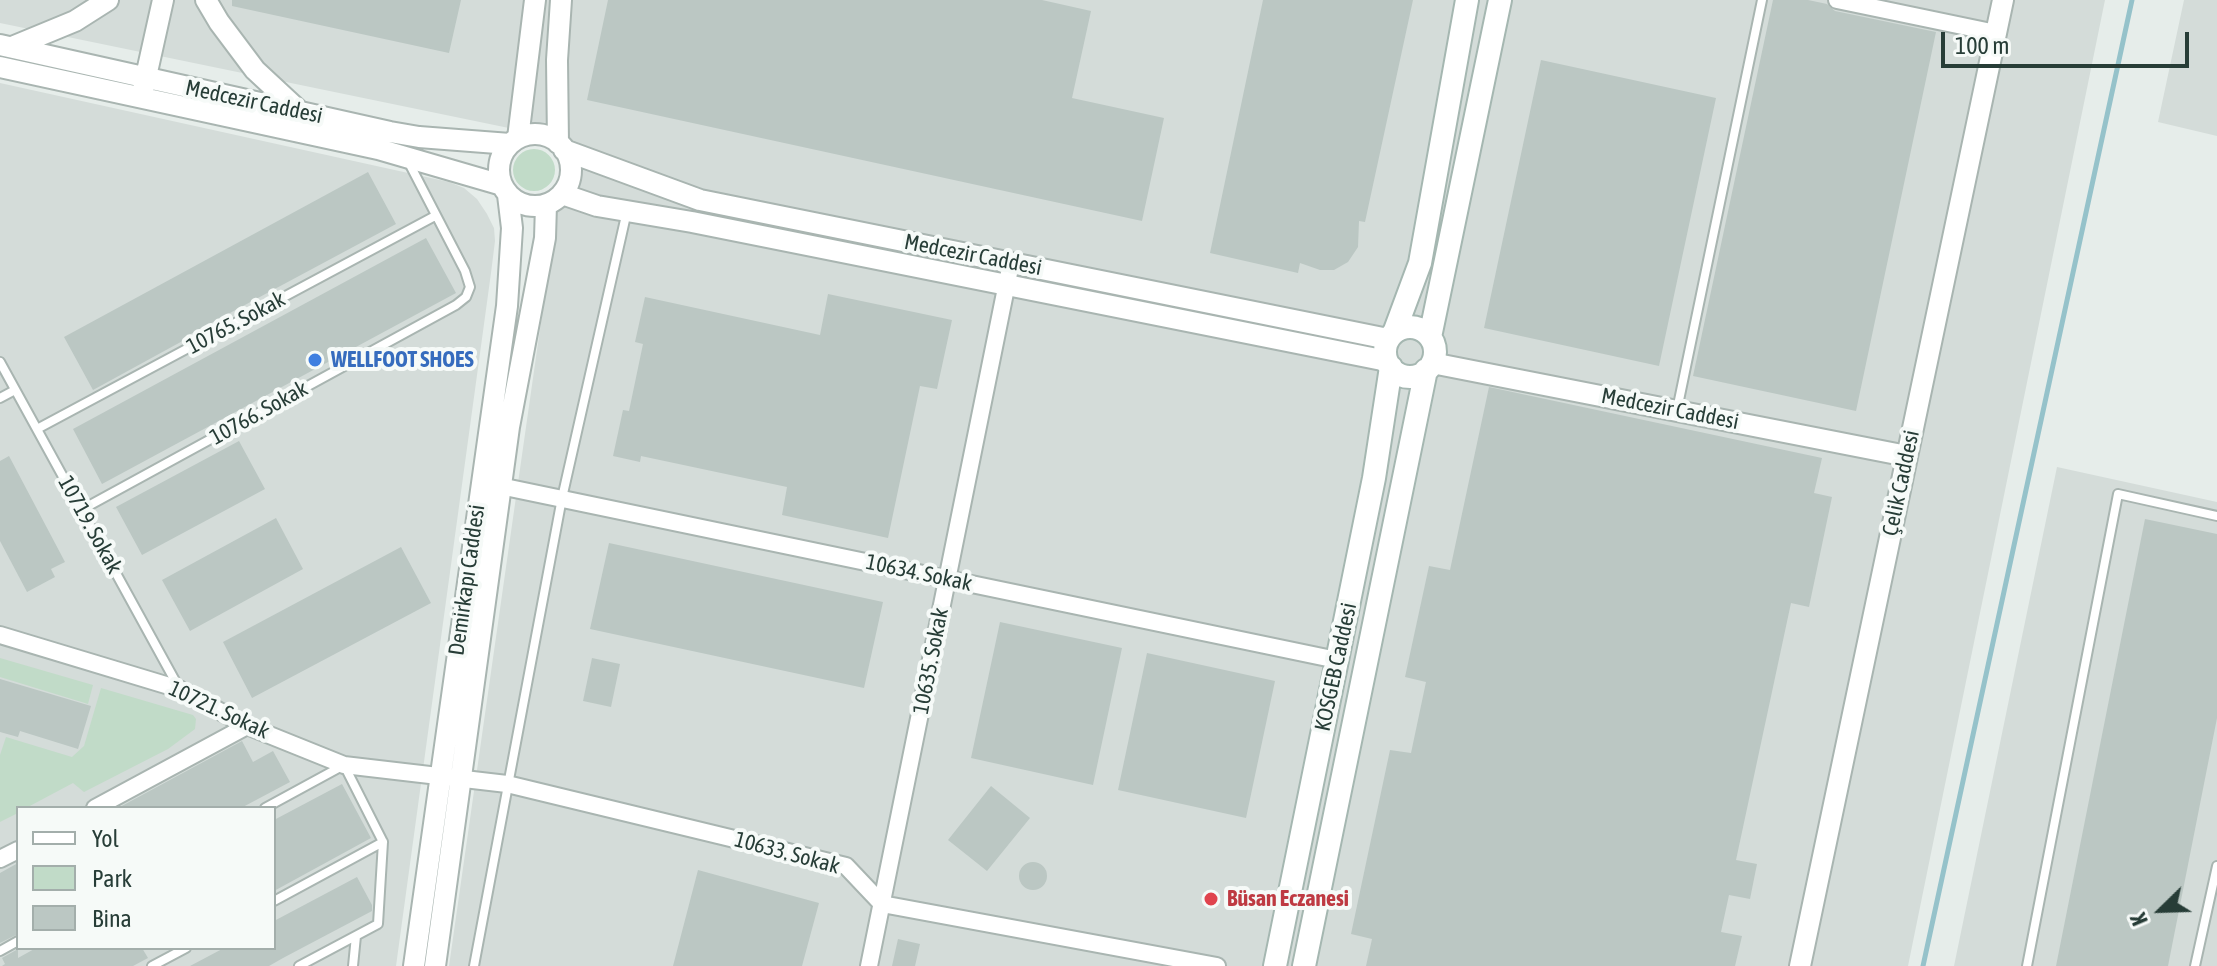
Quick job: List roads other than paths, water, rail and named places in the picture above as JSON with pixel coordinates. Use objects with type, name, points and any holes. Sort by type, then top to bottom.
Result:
[{"type":"main road","name":"KOSGEB Caddesi","points":[[1275,966],[1374,478],[1390,350],[1420,263],[1467,0]]},
{"type":"main road","points":[[1430,337],[1500,0]]},
{"type":"main road","points":[[1409,327],[1424,331],[1430,337],[1435,350],[1429,367],[1412,377],[1404,376],[1390,350],[1409,327]]},
{"type":"main road","name":"KOSGEB Caddesi","points":[[1304,966],[1429,367]]},
{"type":"street","points":[[6,46],[75,21],[108,0]]},
{"type":"street","points":[[143,88],[163,0]]},
{"type":"street","points":[[206,0],[255,70],[300,112]]},
{"type":"street","points":[[535,0],[514,141],[499,163],[505,190],[526,205],[554,199],[567,186],[571,168],[561,146],[557,60],[561,0]]},
{"type":"street","points":[[1837,0],[1996,33]]},
{"type":"street","name":"Çelik Caddesi","points":[[1800,966],[2003,0]]},
{"type":"street","name":"Medcezir Caddesi","points":[[6,46],[143,88],[405,156],[505,190]]},
{"type":"street","name":"Medcezir Caddesi","points":[[0,67],[300,112],[419,137],[514,141]]},
{"type":"street","points":[[514,141],[539,135],[561,146]]},
{"type":"street","name":"Medcezir Caddesi","points":[[561,146],[700,200],[1011,263],[1390,350]]},
{"type":"street","name":"Demirkapı Caddesi","points":[[435,966],[449,779],[507,306],[512,228],[505,190]]},
{"type":"street","name":"Medcezir Caddesi","points":[[554,199],[627,210],[1006,286],[1390,350]]},
{"type":"street","name":"Demirkapı Caddesi","points":[[414,966],[509,427],[554,199]]},
{"type":"street","name":"10635. Sokak","points":[[869,966],[1011,263]]},
{"type":"street","name":"Medcezir Caddesi","points":[[1429,367],[1907,456]]},
{"type":"street","name":"10634. Sokak","points":[[500,486],[1337,660]]},
{"type":"street","name":"10721. Sokak","points":[[0,635],[179,689],[247,726],[344,765],[449,779]]},
{"type":"street","points":[[99,806],[247,726]]},
{"type":"street","name":"10633. Sokak","points":[[449,779],[507,784],[846,866],[882,904]]},
{"type":"street","points":[[882,904],[1217,966]]},
{"type":"lane","points":[[1677,411],[1762,0]]},
{"type":"lane","name":"10766. Sokak","points":[[81,510],[466,297],[470,287],[465,271],[405,156]]},
{"type":"lane","points":[[474,966],[562,498],[627,210]]},
{"type":"lane","name":"10765. Sokak","points":[[37,429],[435,216]]},
{"type":"lane","name":"10719. Sokak","points":[[0,362],[179,689]]},
{"type":"lane","points":[[0,398],[15,390]]},
{"type":"lane","points":[[2027,966],[2118,494],[2217,516]]},
{"type":"lane","points":[[269,806],[344,765],[383,842],[378,924],[299,966]]},
{"type":"lane","points":[[276,900],[383,842]]},
{"type":"lane","points":[[2195,966],[2217,866]]},
{"type":"lane","points":[[353,966],[356,936]]},
{"type":"lane","points":[[152,966],[182,950]]},
{"type":"waterway","points":[[1923,966],[2132,0]]},
{"type":"place","name":"WELLFOOT SHOES","points":[[315,360]]},
{"type":"place","name":"Büsan Eczanesi","points":[[1211,899]]}]
